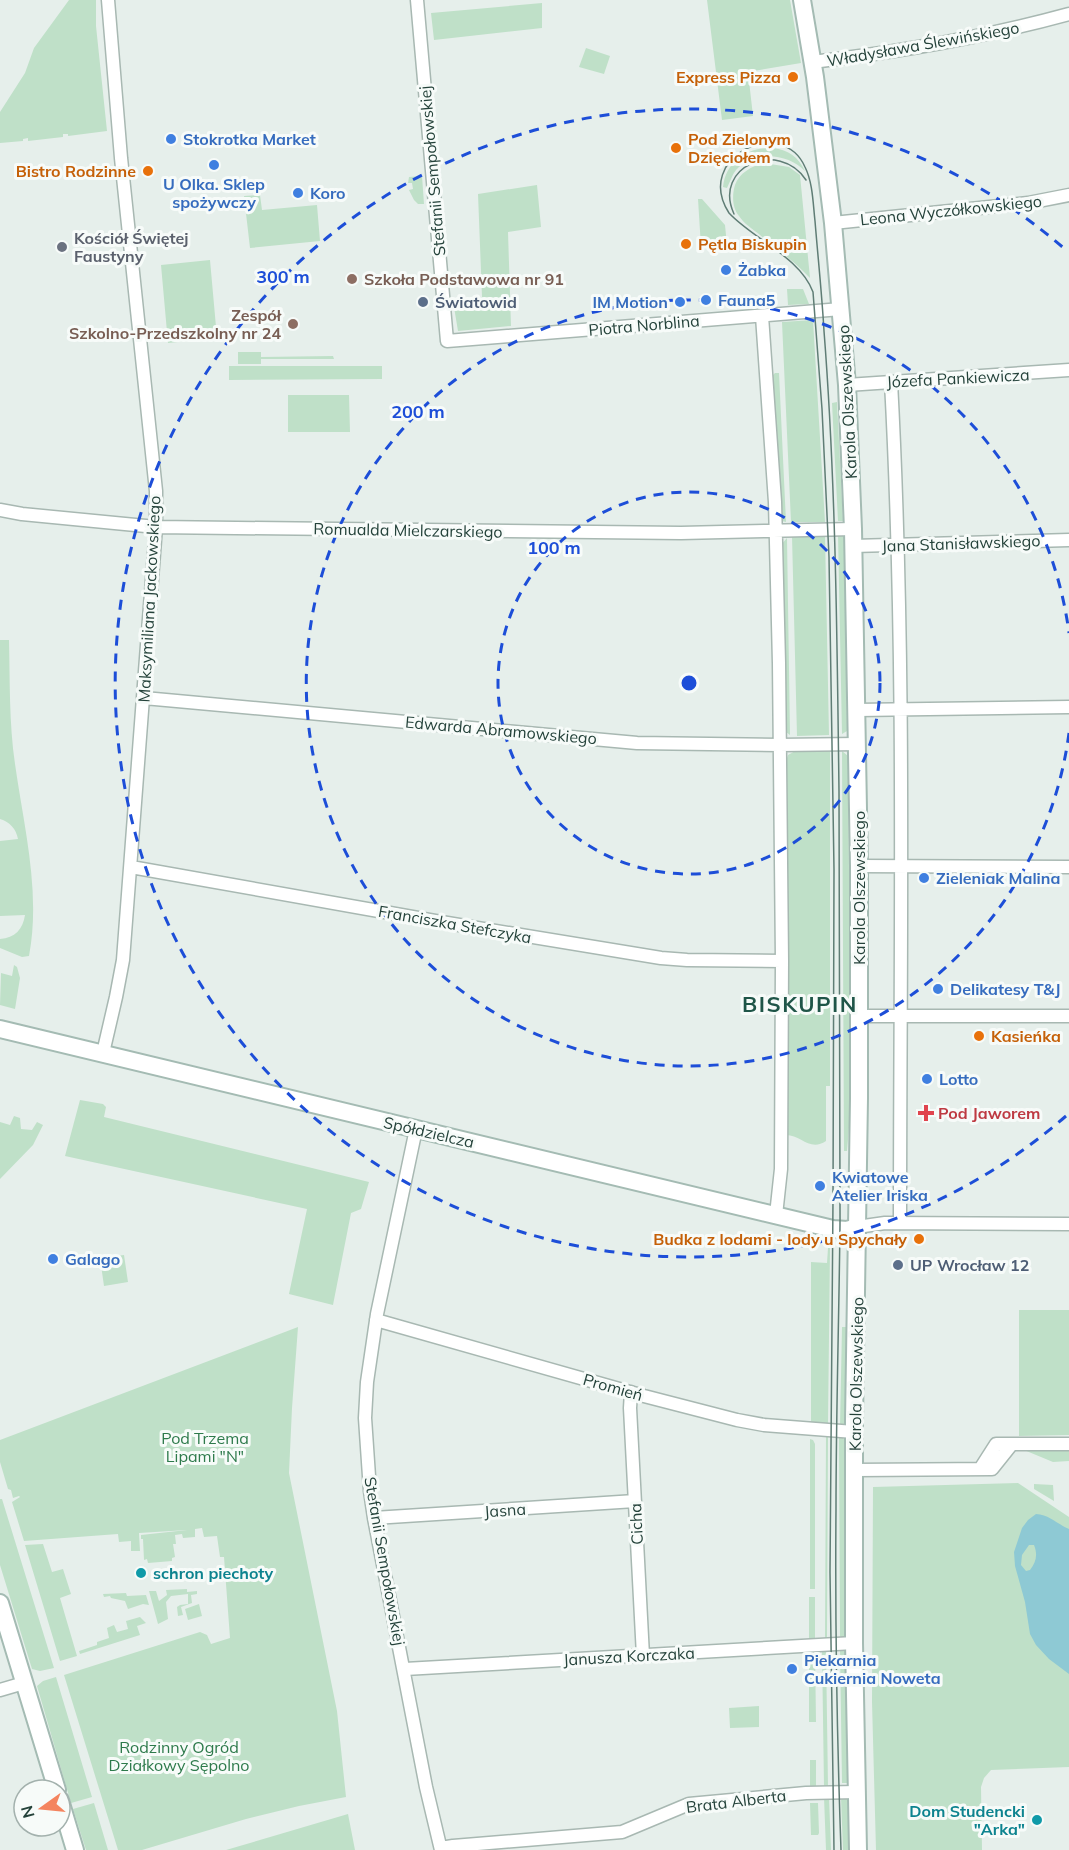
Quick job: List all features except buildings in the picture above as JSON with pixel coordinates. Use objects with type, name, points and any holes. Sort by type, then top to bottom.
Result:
[{"type":"street","name":"Maksymiliana Jackowskiego","points":[[103,1053],[123,960],[156,527],[156,491],[121,158],[108,0]]},
{"type":"street","name":"Stefanii Sempołowskiej","points":[[417,0],[447,342]]},
{"type":"street","name":"Karola Olszewskiego","points":[[802,0],[833,222],[847,385],[853,537],[859,866],[854,1432],[854,1643],[858,1850]]},
{"type":"street","name":"Władysława Ślewińskiego","points":[[812,62],[936,45],[1069,14]]},
{"type":"street","name":"Leona Wyczółkowskiego","points":[[833,222],[1028,203],[1069,195]]},
{"type":"street","name":"Piotra Norblina","points":[[447,342],[841,309]]},
{"type":"street","points":[[762,316],[775,502],[779,745],[782,962],[781,1168],[776,1215]]},
{"type":"street","name":"Józefa Pankiewicza","points":[[847,385],[1069,370]]},
{"type":"street","points":[[891,382],[898,546],[902,866],[900,1223]]},
{"type":"street","name":"Romualda Mielczarskiego","points":[[0,510],[156,527],[676,533],[775,531],[853,537]]},
{"type":"street","name":"Jana Stanisławskiego","points":[[853,537],[898,546],[1069,540]]},
{"type":"street","name":"Edwarda Abramowskiego","points":[[144,698],[637,743],[858,744]]},
{"type":"street","points":[[857,710],[1069,707]]},
{"type":"street","points":[[859,866],[1069,867]]},
{"type":"street","name":"Franciszka Stefczyka","points":[[130,867],[661,958],[782,962]]},
{"type":"street","points":[[859,1016],[1069,1016]]},
{"type":"street","name":"Spółdzielcza","points":[[0,1029],[840,1230],[857,1227]]},
{"type":"street","name":"Stefanii Sempołowskiej","points":[[416,1129],[376,1320],[367,1382],[365,1418],[374,1518],[426,1787],[441,1849]]},
{"type":"street","points":[[857,1227],[881,1223],[1069,1224]]},
{"type":"street","name":"Promień","points":[[376,1320],[725,1417],[764,1425],[854,1432]]},
{"type":"street","name":"Cicha","points":[[631,1392],[644,1656]]},
{"type":"street","points":[[855,1470],[980,1469],[996,1444],[1069,1444]]},
{"type":"street","name":"Jasna","points":[[374,1518],[635,1501]]},
{"type":"street","points":[[0,1604],[53,1778]]},
{"type":"street","name":"Janusza Korczaka","points":[[405,1669],[854,1643]]},
{"type":"street","points":[[0,1690],[24,1683]]},
{"type":"street","name":"Brata Alberta","points":[[441,1849],[622,1832],[689,1804],[806,1793],[856,1792]]},
{"type":"green space","points":[[69,0],[96,0],[96,26],[107,131],[68,136],[68,134],[63,134],[63,137],[28,141],[28,138],[23,141],[0,143],[0,112],[25,73],[34,48]]},
{"type":"green space","points":[[707,0],[790,0],[801,63],[748,72],[753,116],[722,120]]},
{"type":"green space","points":[[542,3],[542,28],[434,40],[431,13]]},
{"type":"green space","points":[[586,48],[610,56],[604,74],[579,67]]},
{"type":"green space","points":[[773,148],[784,150],[792,155],[805,171],[789,160],[770,156],[761,157],[743,164],[735,172],[727,188],[723,187],[729,169],[740,157],[755,150]]},
{"type":"green space","points":[[764,163],[789,167],[800,175],[810,278],[746,224],[735,209],[733,193],[737,181],[746,171]]},
{"type":"green space","points":[[422,176],[424,204],[418,204],[409,190],[413,189],[412,183],[408,183],[409,177]]},
{"type":"green space","points":[[537,185],[541,227],[508,232],[511,326],[458,331],[453,301],[482,297],[478,194]]},
{"type":"green space","points":[[260,195],[262,210],[317,205],[320,241],[250,248],[244,196]]},
{"type":"green space","points":[[698,199],[702,199],[725,225],[727,245],[701,247]]},
{"type":"green space","points":[[210,260],[217,338],[168,343],[161,265]]},
{"type":"green space","points":[[787,289],[803,289],[809,304],[788,305]]},
{"type":"green space","points":[[813,320],[825,522],[791,522],[782,322]]},
{"type":"green space","points":[[238,352],[261,352],[261,357],[333,356],[334,359],[261,359],[261,364],[238,364]]},
{"type":"green space","points":[[229,366],[382,366],[382,379],[229,380]]},
{"type":"green space","points":[[779,373],[786,522],[782,521],[780,516],[773,375]]},
{"type":"green space","points":[[288,395],[349,395],[350,432],[288,432]]},
{"type":"green space","points":[[837,402],[843,521],[838,521],[832,403]]},
{"type":"green space","points":[[838,534],[844,534],[847,731],[842,734]]},
{"type":"green space","points":[[825,535],[829,735],[797,736],[792,536]]},
{"type":"green space","points":[[787,538],[790,735],[786,732],[780,546]]},
{"type":"green space","points":[[0,640],[9,640],[13,749],[32,884],[32,932],[29,956],[22,957],[0,948],[0,939],[10,937],[17,932],[25,915],[0,916],[0,841],[18,839],[12,826],[0,819]]},
{"type":"green space","points":[[797,750],[830,750],[830,1086],[826,1086],[826,1141],[815,1145],[786,1135],[785,764],[788,755]]},
{"type":"green space","points":[[842,751],[848,756],[851,1104],[847,1151],[844,1151]]},
{"type":"green space","points":[[14,965],[17,967],[20,978],[15,1009],[0,1005],[1,973],[12,976]]},
{"type":"green space","points":[[80,1100],[103,1104],[106,1107],[104,1117],[369,1182],[361,1209],[351,1213],[333,1305],[289,1294],[307,1209],[65,1156]]},
{"type":"green space","points":[[14,1116],[20,1118],[21,1129],[32,1130],[37,1122],[43,1125],[33,1145],[0,1179],[0,1122],[10,1125]]},
{"type":"green space","points":[[828,1248],[830,1248],[828,1424],[811,1423],[811,1262],[827,1263]]},
{"type":"green space","points":[[124,1255],[128,1282],[104,1286],[100,1258]]},
{"type":"green space","points":[[1019,1310],[1069,1310],[1069,1435],[1019,1436]]},
{"type":"green space","points":[[298,1327],[289,1473],[337,1711],[346,1797],[246,1819],[142,1850],[118,1850],[64,1675],[200,1632],[207,1635],[211,1644],[230,1638],[224,1557],[220,1557],[217,1536],[204,1537],[202,1528],[195,1529],[195,1537],[183,1538],[182,1534],[175,1535],[176,1544],[173,1544],[175,1557],[172,1561],[148,1563],[147,1559],[144,1560],[141,1535],[187,1530],[139,1533],[140,1551],[131,1551],[131,1541],[119,1542],[118,1534],[24,1541],[12,1502],[20,1497],[13,1498],[11,1490],[8,1489],[0,1462],[0,1440]]},
{"type":"green space","points":[[842,1327],[848,1327],[847,1421],[840,1426]]},
{"type":"green space","points":[[826,1436],[828,1436],[827,1639],[825,1639]]},
{"type":"green space","points":[[839,1436],[848,1445],[847,1638],[840,1638]]},
{"type":"green space","points":[[810,1439],[815,1444],[815,1589],[810,1589]]},
{"type":"green space","points":[[1069,1449],[1069,1461],[1053,1462],[1024,1450]]},
{"type":"green space","points":[[1018,1483],[1069,1517],[1069,1767],[991,1770],[984,1778],[981,1787],[982,1850],[876,1850],[872,1702],[873,1487]]},
{"type":"green space","points":[[1034,1484],[1053,1485],[1054,1501],[1034,1489]]},
{"type":"green space","points":[[0,1499],[2,1499],[54,1668],[40,1671],[32,1669],[0,1565]]},
{"type":"green space","points":[[43,1544],[52,1572],[63,1569],[71,1594],[60,1598],[77,1656],[60,1661],[25,1545]]},
{"type":"green space","points":[[187,1589],[187,1592],[197,1591],[197,1594],[191,1595],[192,1603],[181,1607],[183,1615],[178,1616],[177,1607],[188,1604],[188,1594],[171,1596],[166,1602],[168,1619],[158,1624],[149,1591],[156,1591],[159,1601],[167,1595],[166,1590]]},
{"type":"green space","points":[[126,1593],[127,1596],[146,1595],[149,1605],[143,1604],[128,1609],[125,1601],[110,1596],[104,1597],[103,1594]]},
{"type":"green space","points":[[809,1597],[815,1597],[815,1640],[809,1640]]},
{"type":"green space","points":[[199,1604],[202,1616],[188,1620],[185,1609]]},
{"type":"green space","points":[[140,1617],[146,1623],[137,1626],[140,1635],[80,1654],[79,1651],[109,1638],[107,1628],[114,1625],[117,1632],[128,1629],[126,1621]]},
{"type":"green space","points":[[840,1649],[847,1649],[848,1783],[842,1783]]},
{"type":"green space","points":[[809,1650],[815,1650],[816,1722],[809,1722]]},
{"type":"green space","points":[[822,1650],[826,1650],[828,1786],[824,1786]]},
{"type":"green space","points":[[56,1677],[92,1797],[72,1803],[72,1778],[64,1778],[37,1686],[43,1681]]},
{"type":"green space","points":[[759,1706],[759,1727],[730,1728],[729,1708]]},
{"type":"green space","points":[[810,1760],[816,1760],[816,1787],[810,1787]]},
{"type":"green space","points":[[824,1797],[829,1797],[831,1850],[826,1850]]},
{"type":"green space","points":[[848,1797],[850,1850],[843,1850],[841,1798]]},
{"type":"green space","points":[[94,1803],[108,1850],[86,1850],[73,1809]]},
{"type":"green space","points":[[810,1803],[818,1803],[818,1835],[811,1835]]},
{"type":"green space","points":[[348,1814],[355,1850],[226,1850]]},
{"type":"water","points":[[1036,1514],[1041,1515],[1069,1529],[1069,1674],[1049,1659],[1036,1645],[1030,1634],[1014,1552],[1022,1528]],"holes":[[[1029,1545],[1034,1545],[1035,1561],[1030,1570],[1026,1571],[1021,1565],[1022,1555]]]},
{"type":"tram line","points":[[834,1850],[830,1572],[834,869],[829,557],[822,409],[813,292],[807,280],[787,258],[729,213],[721,193],[722,175],[731,160],[745,150],[761,144],[778,144],[794,152],[805,167],[810,180],[822,304],[831,446],[839,791],[840,1260],[836,1438],[836,1594],[841,1850]]},
{"type":"tram line","points":[[734,214],[730,197],[732,183],[740,171],[752,164],[766,160],[780,161],[794,168],[806,180]]},
{"type":"place","name":"Express Pizza","points":[[793,77]]},
{"type":"place","name":"Stokrotka Market","points":[[171,139]]},
{"type":"place","name":"Pod Zielonym Dzięciołem","points":[[676,148]]},
{"type":"place","name":"U Olka. Sklep spożywczy","points":[[214,165]]},
{"type":"place","name":"Bistro Rodzinne","points":[[148,171]]},
{"type":"place","name":"Koro","points":[[298,193]]},
{"type":"place","name":"Pętla Biskupin","points":[[686,244]]},
{"type":"place","name":"Kościół Świętej Faustyny","points":[[62,247]]},
{"type":"place","name":"Żabka","points":[[726,270]]},
{"type":"place","name":"Szkoła Podstawowa nr 91","points":[[352,279]]},
{"type":"place","name":"Fauna5","points":[[706,300]]},
{"type":"place","name":"Światowid","points":[[423,302]]},
{"type":"place","name":"IM Motion","points":[[680,302]]},
{"type":"place","name":"Zespół Szkolno-Przedszkolny nr 24","points":[[293,324]]},
{"type":"place","name":"Zieleniak Malina","points":[[924,878]]},
{"type":"place","name":"Delikatesy T&J","points":[[938,989]]},
{"type":"place","name":"Kasieńka","points":[[979,1036]]},
{"type":"place","name":"Lotto","points":[[927,1079]]},
{"type":"place","name":"Pod Jaworem","points":[[926,1113]]},
{"type":"place","name":"Kwiatowe Atelier Iriska","points":[[820,1186]]},
{"type":"place","name":"Budka z lodami - lody u Spychały","points":[[919,1239]]},
{"type":"place","name":"Galago","points":[[53,1259]]},
{"type":"place","name":"UP Wrocław 12","points":[[898,1265]]},
{"type":"place","name":"schron piechoty","points":[[141,1573]]},
{"type":"place","name":"Piekarnia Cukiernia Noweta","points":[[792,1669]]},
{"type":"place","name":"Dom Studencki \"Arka\"","points":[[1037,1820]]},
{"type":"district","name":"BISKUPIN","points":[[800,1004]]},
{"type":"park label","name":"Pod Trzema Lipami \"N\"","points":[[205,1447]]},
{"type":"park label","name":"Rodzinny Ogród Działkowy Sępolno","points":[[179,1756]]}]
